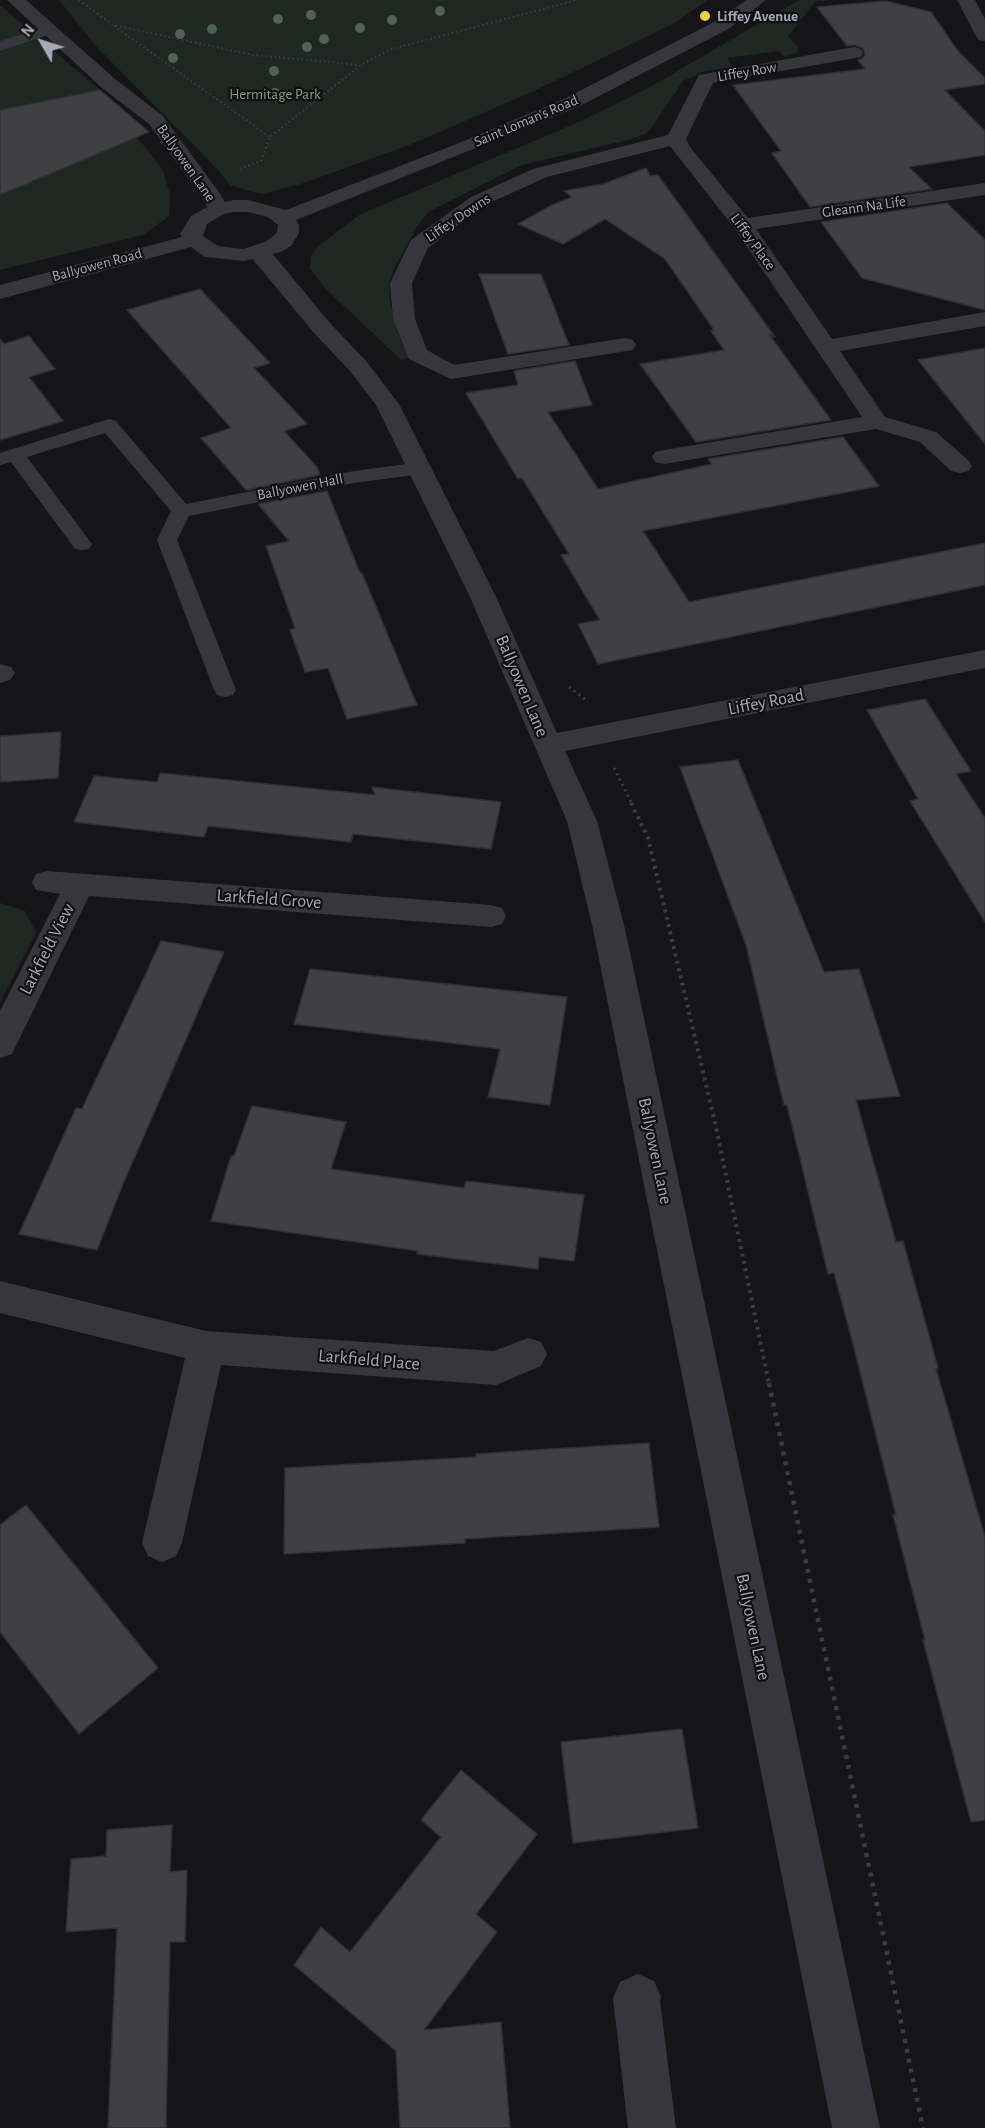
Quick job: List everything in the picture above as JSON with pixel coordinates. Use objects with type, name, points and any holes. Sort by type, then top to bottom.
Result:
[{"type":"street","name":"Ballyowen Lane","points":[[16,0],[108,83],[156,120],[211,195],[218,209]]},
{"type":"street","name":"Saint Loman's Road","points":[[284,218],[571,103],[724,24],[757,0]]},
{"type":"street","points":[[966,0],[985,36]]},
{"type":"street","name":"Liffey Row","points":[[676,139],[706,79],[854,53]]},
{"type":"street","name":"Liffey Place","points":[[676,139],[681,149],[743,225],[877,422]]},
{"type":"street","name":"Liffey Downs","points":[[625,345],[451,372],[417,354],[404,319],[401,284],[418,245],[478,201],[540,173],[676,139]]},
{"type":"street","name":"Gleann Na Life","points":[[743,225],[985,189]]},
{"type":"street","points":[[241,206],[263,208],[284,218],[289,225],[288,233],[283,241],[259,252],[244,255],[213,252],[201,247],[191,234],[193,226],[207,214],[218,209],[241,206]]},
{"type":"street","name":"Ballyowen Road","points":[[0,292],[194,240]]},
{"type":"street","name":"Ballyowen Lane","points":[[259,252],[322,328],[358,366],[387,404],[421,468],[450,534],[483,597],[582,821],[609,929],[856,2128]]},
{"type":"street","points":[[827,347],[985,319]]},
{"type":"street","points":[[664,457],[877,422],[928,437],[960,466]]},
{"type":"street","name":"Liffey Road","points":[[548,745],[982,665]]},
{"type":"street","name":"Larkfield Grove","points":[[47,882],[491,916]]},
{"type":"street","name":"Larkfield View","points":[[0,1045],[44,952],[80,885]]},
{"type":"street","name":"Larkfield Place","points":[[0,1297],[207,1347],[496,1368],[528,1354]]},
{"type":"street","points":[[162,1543],[207,1347]]},
{"type":"street","points":[[638,1997],[636,1998],[652,2128]]},
{"type":"lane","points":[[0,46],[50,30]]},
{"type":"lane","points":[[82,544],[8,457],[109,425],[181,511],[167,540],[225,690]]},
{"type":"lane","name":"Ballyowen Hall","points":[[181,511],[354,477],[421,468]]},
{"type":"path","points":[[79,0],[164,64],[270,137]]},
{"type":"path","points":[[247,174],[239,169],[261,161],[270,137],[361,65],[392,49],[577,0]]},
{"type":"path","points":[[112,25],[253,55],[361,65]]},
{"type":"path","points":[[610,761],[648,838],[716,1127],[923,2128]]},
{"type":"green space","name":"Hermitage Park","points":[[59,0],[708,0],[673,24],[536,90],[412,144],[301,184],[261,194],[230,185],[94,44]]},
{"type":"green space","points":[[799,0],[834,0],[815,2],[788,36],[799,48],[797,53],[785,57],[778,51],[727,58],[732,67],[705,71],[683,81],[645,134],[522,165],[428,212],[418,225],[389,283],[390,301],[397,331],[409,357],[401,360],[325,288],[310,269],[311,256],[317,247],[359,215],[581,121],[650,87]]},
{"type":"green space","points":[[0,5],[100,90],[163,170],[170,195],[169,216],[143,235],[0,270]]},
{"type":"green space","points":[[0,903],[25,911],[36,933],[0,1002]]},
{"type":"building","points":[[886,1],[931,12],[958,51],[985,78],[985,84],[945,90],[985,131],[985,155],[909,167],[932,189],[810,207],[772,153],[781,151],[733,85],[865,69],[858,60],[865,54],[863,48],[855,45],[847,46],[817,7]]},
{"type":"building","points":[[100,90],[149,132],[0,195],[0,110]]},
{"type":"building","points":[[646,168],[650,176],[658,175],[775,337],[769,334],[831,420],[696,442],[640,364],[724,350],[711,331],[714,330],[665,259],[605,219],[563,244],[518,224],[572,197],[564,191],[603,184]]},
{"type":"building","points":[[947,203],[985,240],[985,310],[862,278],[821,222]]},
{"type":"building","points":[[479,274],[541,274],[569,345],[508,354]]},
{"type":"building","points":[[200,289],[270,363],[254,368],[307,424],[284,431],[317,467],[320,475],[246,490],[201,438],[231,428],[127,310]]},
{"type":"building","points":[[29,336],[55,369],[29,377],[63,421],[0,440],[0,339],[4,344]]},
{"type":"building","points":[[985,348],[985,444],[918,360]]},
{"type":"building","points":[[575,361],[592,405],[548,412],[598,489],[712,464],[708,459],[843,437],[879,486],[643,531],[689,602],[985,543],[985,585],[598,664],[578,624],[600,620],[561,555],[569,554],[522,478],[518,479],[466,393],[518,385],[514,371]]},
{"type":"building","points":[[327,491],[417,705],[347,719],[328,668],[305,672],[290,630],[295,628],[266,546],[289,541],[258,504]]},
{"type":"building","points":[[925,699],[971,771],[956,774],[985,818],[985,922],[910,801],[918,799],[867,710]]},
{"type":"building","points":[[61,732],[58,778],[0,782],[0,736]]},
{"type":"building","points":[[738,760],[824,972],[859,969],[900,1096],[856,1100],[896,1242],[903,1241],[938,1368],[936,1369],[985,1537],[985,1820],[971,1822],[923,1640],[925,1640],[893,1515],[896,1515],[851,1336],[834,1273],[828,1274],[787,1105],[784,1105],[746,945],[680,767]]},
{"type":"building","points":[[160,773],[375,795],[372,787],[501,802],[491,849],[353,834],[351,842],[208,826],[204,837],[74,822],[94,776],[157,782]]},
{"type":"building","points":[[161,941],[224,952],[123,1184],[97,1250],[19,1234],[76,1108],[82,1109]]},
{"type":"building","points":[[310,969],[567,997],[550,1105],[488,1097],[500,1049],[294,1024]]},
{"type":"building","points":[[252,1106],[346,1122],[331,1169],[464,1188],[466,1181],[584,1195],[574,1261],[539,1257],[538,1269],[417,1254],[418,1251],[211,1221],[231,1156],[234,1156]]},
{"type":"building","points":[[649,1443],[659,1527],[465,1539],[465,1543],[284,1554],[285,1468],[476,1457],[476,1454]]},
{"type":"building","points":[[26,1505],[158,1668],[79,1734],[0,1632],[0,1525]]},
{"type":"building","points":[[682,1729],[698,1828],[573,1843],[561,1742]]},
{"type":"building","points":[[461,1770],[537,1834],[476,1914],[497,1932],[424,2030],[501,2022],[510,2128],[400,2128],[396,2051],[294,1965],[321,1927],[350,1952],[441,1837],[421,1820]]},
{"type":"building","points":[[172,1825],[170,1872],[187,1870],[185,1942],[170,1942],[166,2128],[108,2128],[117,1928],[66,1932],[71,1859],[106,1856],[107,1830]]},
{"type":"place","name":"Liffey Avenue","points":[[705,16]]}]
